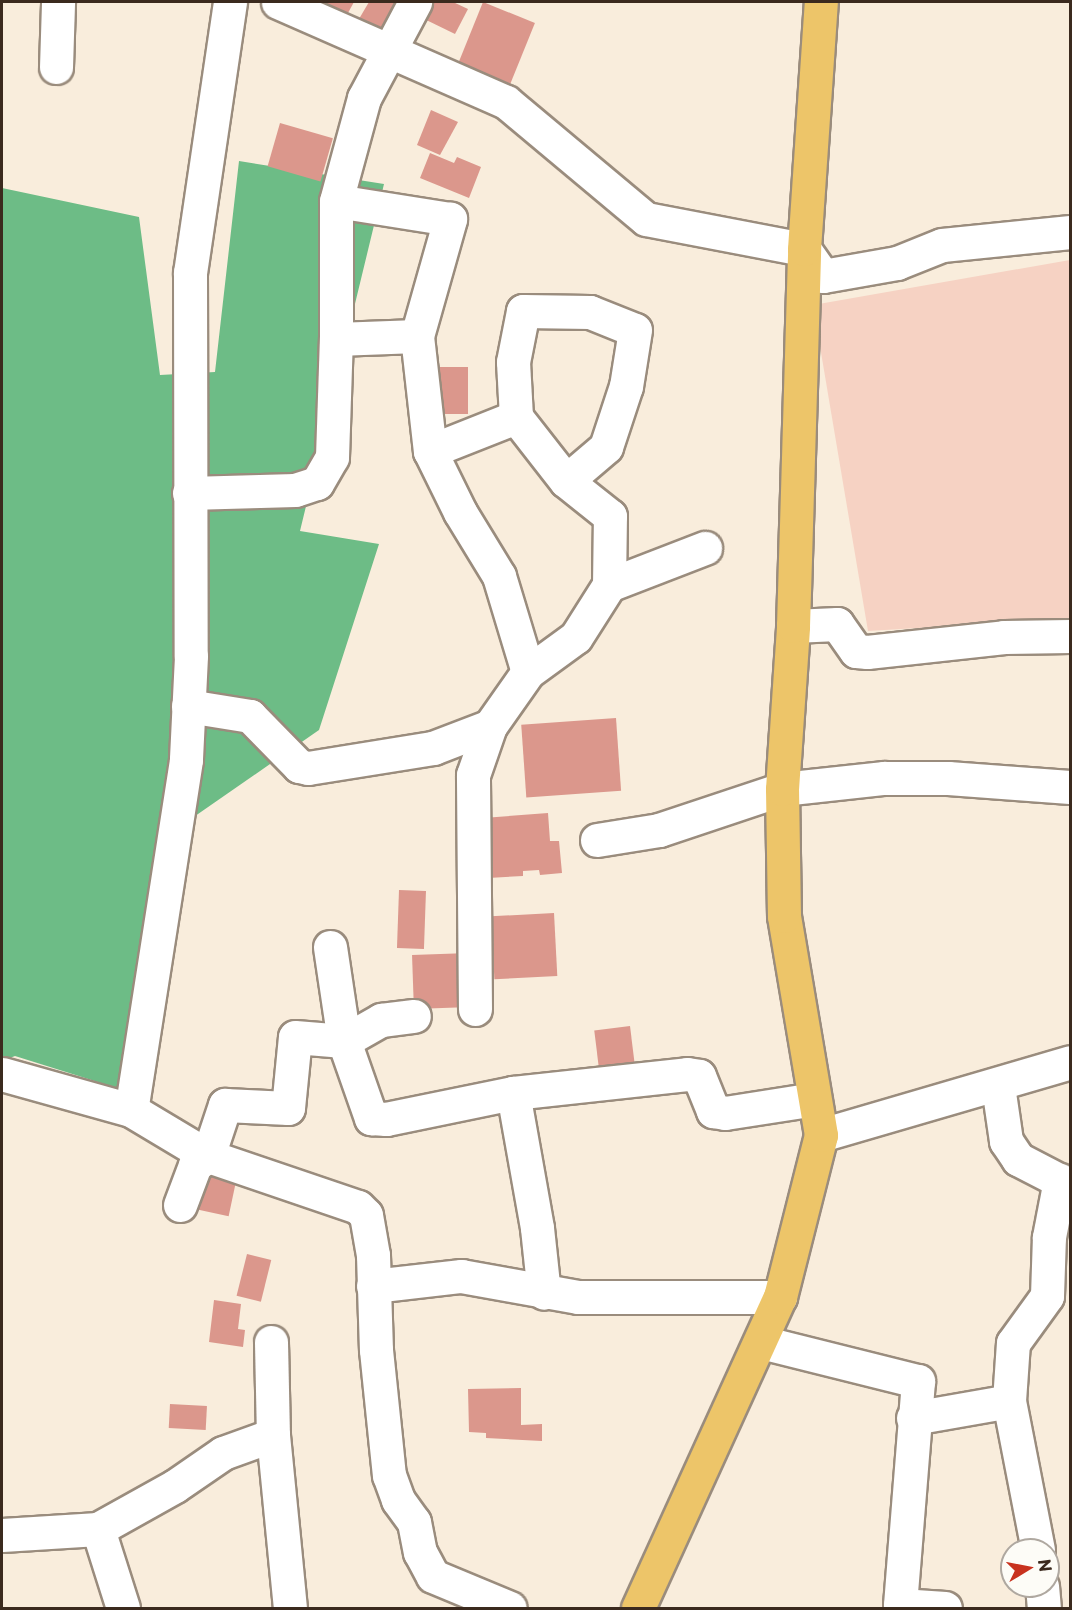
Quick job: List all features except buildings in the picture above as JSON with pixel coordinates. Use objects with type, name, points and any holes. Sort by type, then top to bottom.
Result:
[{"type":"main road","points":[[638,1608],[780,1297],[821,1135],[784,916],[782,789],[793,626],[804,249],[821,2]]},
{"type":"street","points":[[56,67],[58,2]]},
{"type":"street","points":[[131,1110],[186,760],[190,272],[230,2]]},
{"type":"street","points":[[189,493],[295,490],[317,483],[333,457],[336,339],[333,268],[336,201],[364,98],[386,51],[415,2]]},
{"type":"street","points":[[298,5],[386,51],[506,102],[646,219],[804,249],[823,276],[897,263],[942,245],[1071,232]]},
{"type":"street","points":[[336,201],[450,219],[417,336],[430,451],[460,512],[499,576],[528,672]]},
{"type":"street","points":[[475,1009],[473,775],[490,726],[528,672],[576,637],[609,585],[610,516],[566,481],[516,417],[513,362],[523,311],[590,312],[635,330],[626,386],[606,447],[566,481]]},
{"type":"street","points":[[336,339],[417,336]]},
{"type":"street","points":[[430,451],[516,417]]},
{"type":"street","points":[[609,585],[705,548]]},
{"type":"street","points":[[793,626],[837,624],[856,651],[867,652],[1004,637],[1071,636]]},
{"type":"street","points":[[188,706],[250,716],[299,766],[308,768],[433,748],[490,726]]},
{"type":"street","points":[[597,840],[659,830],[782,789],[910,777],[1071,787]]},
{"type":"street","points":[[330,947],[344,1041],[371,1118],[386,1119],[513,1093],[687,1074],[699,1076],[713,1111],[725,1113],[814,1099]]},
{"type":"street","points":[[180,1205],[195,1165],[208,1156],[225,1105],[288,1108],[295,1037],[344,1041],[381,1020],[414,1016]]},
{"type":"street","points":[[821,1135],[998,1086],[1071,1062]]},
{"type":"street","points":[[2,1074],[131,1110],[208,1156],[358,1207],[370,1229],[389,1475],[398,1500],[414,1522],[420,1552],[433,1576],[510,1608]]},
{"type":"street","points":[[998,1086],[1006,1142],[1018,1159],[1065,1183],[1049,1237],[1047,1296],[1013,1343],[1009,1401],[1036,1538]]},
{"type":"street","points":[[513,1093],[544,1293]]},
{"type":"street","points":[[373,1286],[461,1276],[544,1293],[780,1297]]},
{"type":"street","points":[[271,1342],[273,1435],[290,1608]]},
{"type":"street","points":[[761,1342],[918,1381],[913,1418],[900,1605],[945,1608]]},
{"type":"street","points":[[913,1418],[1009,1401]]},
{"type":"street","points":[[2,1535],[98,1529],[175,1486],[223,1453],[273,1435]]},
{"type":"street","points":[[98,1529],[123,1608]]},
{"type":"shaded area","points":[[1070,260],[1070,619],[868,631],[813,305]]},
{"type":"green space","points":[[239,161],[384,184],[300,531],[379,544],[319,730],[162,839],[133,1093],[15,1056],[2,1061],[2,188],[139,217],[160,375],[215,372]]}]
